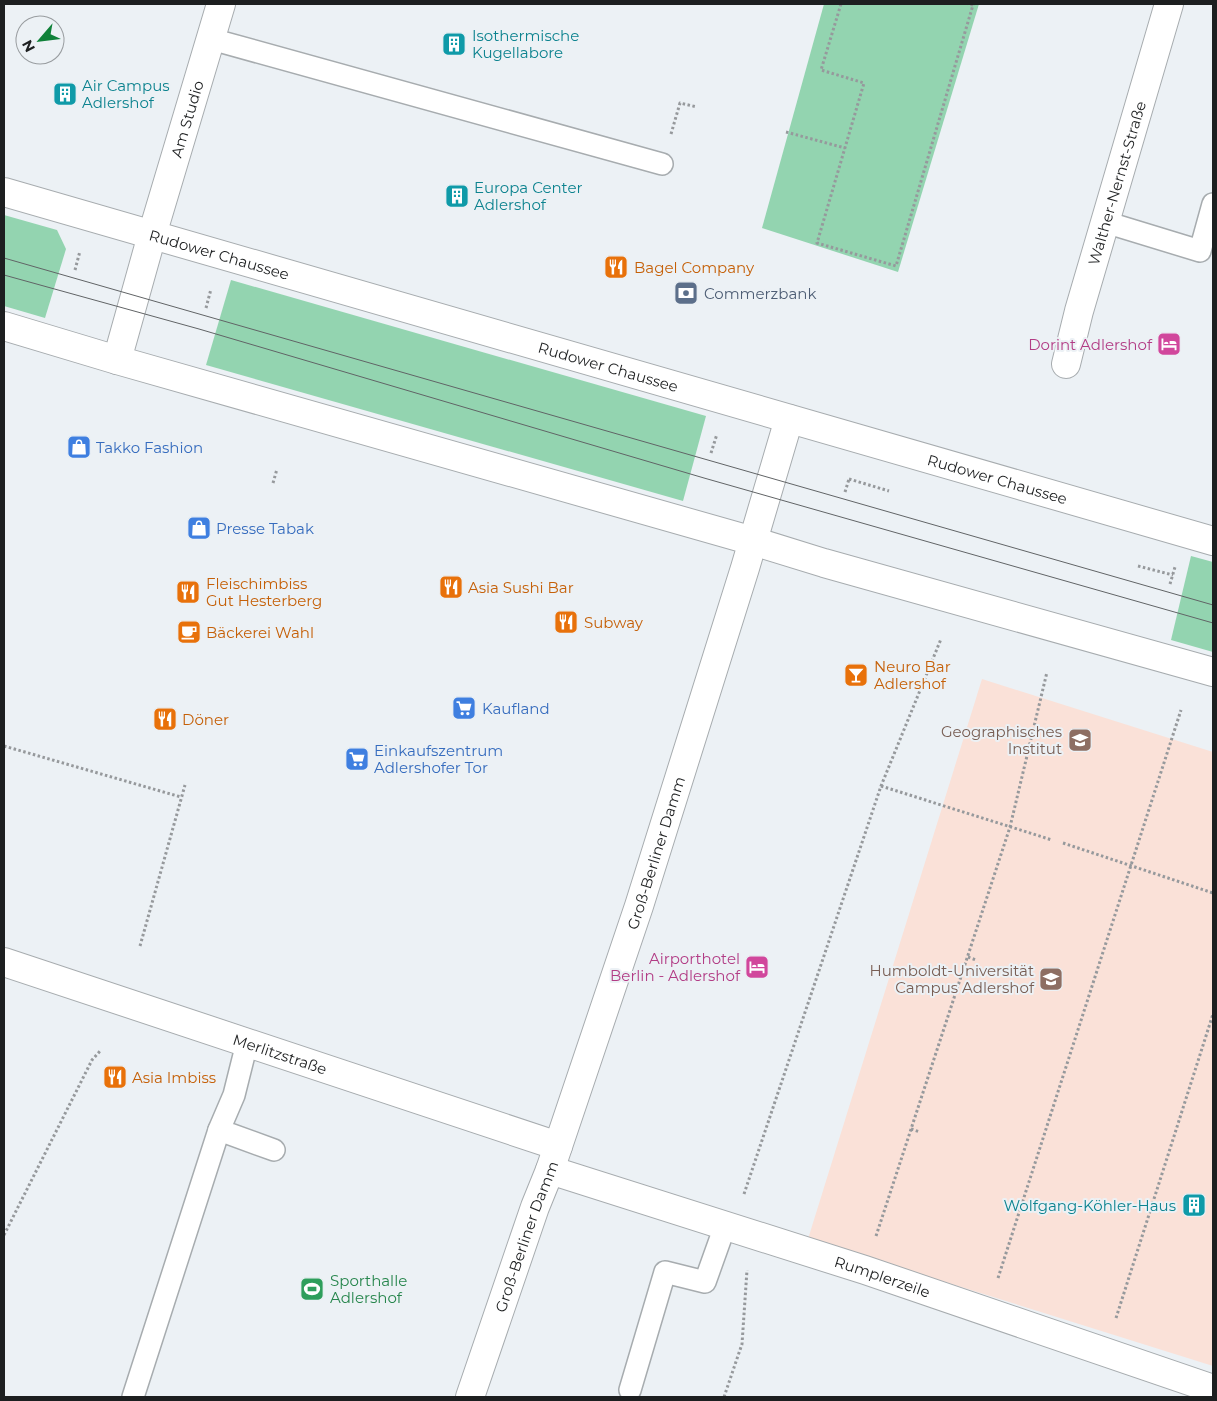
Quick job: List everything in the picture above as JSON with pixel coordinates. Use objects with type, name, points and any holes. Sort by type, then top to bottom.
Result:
[{"type":"main road","name":"Am Studio","points":[[117,360],[221,4]]},
{"type":"main road","name":"Walther-Nernst-Straße","points":[[1066,364],[1079,311],[1169,4]]},
{"type":"main road","name":"Rudower Chaussee","points":[[4,192],[1213,542]]},
{"type":"main road","points":[[4,326],[824,563],[1213,672]]},
{"type":"main road","name":"Groß-Berliner Damm","points":[[470,1397],[534,1207],[554,1158],[639,906],[753,541],[789,419]]},
{"type":"main road","name":"Merlitzstraße","points":[[4,962],[247,1043],[554,1158]]},
{"type":"main road","name":"Rumplerzeile","points":[[554,1158],[737,1230],[865,1270],[1213,1389]]},
{"type":"lane","points":[[211,39],[662,164]]},
{"type":"lane","points":[[1105,222],[1200,251],[1213,204]]},
{"type":"lane","points":[[133,1397],[219,1130],[234,1094],[247,1043]]},
{"type":"lane","points":[[219,1130],[274,1150]]},
{"type":"lane","points":[[630,1390],[665,1272],[705,1282],[737,1230]]},
{"type":"path","points":[[841,4],[821,70],[864,83],[817,242],[896,266],[974,5],[968,4]]},
{"type":"path","points":[[662,164],[680,103],[697,108]]},
{"type":"path","points":[[786,132],[845,148]]},
{"type":"path","points":[[273,483],[277,469]]},
{"type":"path","points":[[849,480],[889,491]]},
{"type":"path","points":[[1138,566],[1172,575]]},
{"type":"path","points":[[724,1397],[742,1344],[747,1271],[737,1230],[881,786],[940,639]]},
{"type":"path","points":[[865,1270],[1010,827],[1047,672]]},
{"type":"path","points":[[987,1312],[1181,710]]},
{"type":"path","points":[[4,746],[181,797]]},
{"type":"path","points":[[140,946],[185,785]]},
{"type":"path","points":[[881,786],[1052,840]]},
{"type":"path","points":[[1063,843],[1213,892]]},
{"type":"path","points":[[968,957],[976,960]]},
{"type":"path","points":[[1105,1352],[1213,1014]]},
{"type":"path","points":[[4,1235],[92,1060],[101,1050]]},
{"type":"path","points":[[911,1129],[920,1132]]},
{"type":"shaded area","name":"Humboldt-Universität Campus Adlershof","points":[[982,679],[1213,752],[1213,1366],[808,1239]]},
{"type":"green space","points":[[824,4],[979,4],[898,272],[762,228]]},
{"type":"green space","points":[[4,215],[57,230],[66,249],[45,318],[4,306]]},
{"type":"green space","points":[[231,280],[706,416],[683,501],[206,365]]},
{"type":"green space","points":[[1191,556],[1213,562],[1213,652],[1171,640]]},
{"type":"tram line","points":[[4,258],[1213,605]]},
{"type":"tram line","points":[[4,275],[199,329],[704,478],[1213,623]]},
{"type":"place","name":"Isothermische Kugellabore","points":[[454,44]]},
{"type":"place","name":"Air Campus Adlershof","points":[[65,94]]},
{"type":"place","name":"Europa Center Adlershof","points":[[457,196]]},
{"type":"place","name":"Bagel Company","points":[[616,267]]},
{"type":"place","name":"Commerzbank","points":[[686,293]]},
{"type":"place","name":"Dorint Adlershof","points":[[1169,344]]},
{"type":"place","name":"Takko Fashion","points":[[79,447]]},
{"type":"place","name":"Presse Tabak","points":[[199,528]]},
{"type":"place","name":"Asia Sushi Bar","points":[[451,587]]},
{"type":"place","name":"Fleischimbiss Gut Hesterberg","points":[[188,592]]},
{"type":"place","name":"Subway","points":[[566,622]]},
{"type":"place","name":"Bäckerei Wahl","points":[[189,632]]},
{"type":"place","name":"Neuro Bar Adlershof","points":[[856,675]]},
{"type":"place","name":"Kaufland","points":[[464,708]]},
{"type":"place","name":"Döner","points":[[165,719]]},
{"type":"place","name":"Geographisches Institut","points":[[1080,740]]},
{"type":"place","name":"Einkaufszentrum Adlershofer Tor","points":[[357,759]]},
{"type":"place","name":"Airporthotel Berlin - Adlershof","points":[[757,967]]},
{"type":"place","name":"Humboldt-Universität Campus Adlershof","points":[[1051,979]]},
{"type":"place","name":"Asia Imbiss","points":[[115,1077]]},
{"type":"place","name":"Wolfgang-Köhler-Haus","points":[[1194,1205]]},
{"type":"place","name":"Sporthalle Adlershof","points":[[312,1289]]}]
